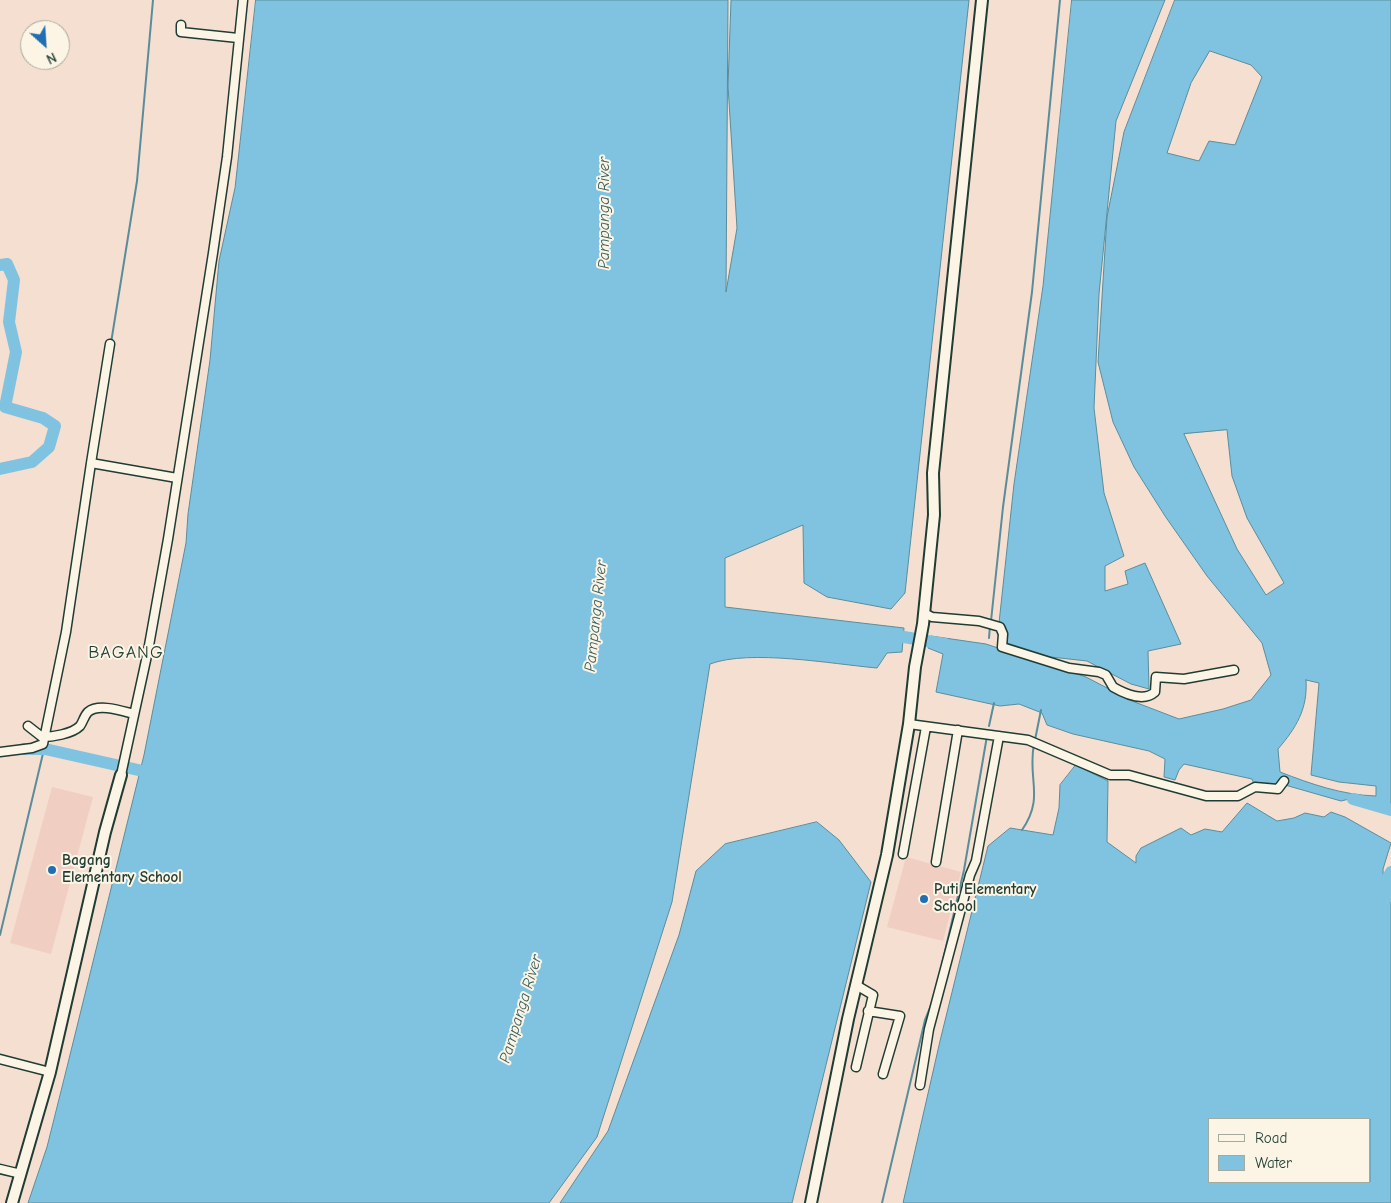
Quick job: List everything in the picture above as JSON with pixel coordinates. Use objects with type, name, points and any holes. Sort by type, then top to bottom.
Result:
[{"type":"street","points":[[12,1203],[50,1072],[101,848],[121,775],[148,650],[178,478],[215,244],[243,0]]},
{"type":"street","points":[[811,1203],[856,985],[887,855],[909,724],[915,667],[923,624],[934,516],[933,473],[982,0]]},
{"type":"street","points":[[181,25],[181,32],[238,38]]},
{"type":"street","points":[[0,752],[42,746],[66,632],[96,464],[110,344]]},
{"type":"street","points":[[96,464],[178,478]]},
{"type":"street","points":[[924,613],[932,617],[987,623],[1000,627],[1003,634],[1002,647],[1069,668],[1099,672],[1106,675],[1113,688],[1141,697],[1151,696],[1155,692],[1156,677],[1184,679],[1234,670]]},
{"type":"street","points":[[28,726],[44,737],[55,736],[77,728],[87,713],[94,710],[117,709],[134,714]]},
{"type":"street","points":[[909,724],[1028,740],[1110,775],[1129,775],[1206,796],[1238,796],[1251,788],[1278,789],[1282,784]]},
{"type":"street","points":[[903,854],[926,727]]},
{"type":"street","points":[[936,862],[958,730]]},
{"type":"street","points":[[920,1085],[929,1029],[970,875],[976,861],[999,736]]},
{"type":"street","points":[[856,985],[874,995],[868,1011],[856,1067]]},
{"type":"street","points":[[868,1011],[900,1016],[883,1074]]},
{"type":"street","points":[[0,1060],[50,1072]]},
{"type":"street","points":[[0,1169],[20,1174]]},
{"type":"shaded area","name":"Bagang Elementary School","points":[[52,787],[93,797],[51,954],[10,943]]},
{"type":"shaded area","name":"Puti Elementary School","points":[[906,857],[961,872],[943,941],[887,927]]},
{"type":"water","name":"Pampanga River","points":[[256,0],[728,0],[726,292],[737,228],[728,86],[731,0],[969,0],[905,593],[891,609],[827,597],[804,583],[803,525],[725,558],[725,607],[904,628],[902,652],[887,653],[877,668],[769,658],[727,660],[710,664],[672,902],[597,1137],[549,1203],[28,1203],[47,1147],[144,755],[186,543],[188,514],[210,360],[219,261],[235,188]]},
{"type":"water","points":[[1072,0],[1165,0],[1116,121],[1099,294],[1094,408],[1104,493],[1124,556],[1105,566],[1105,591],[1128,584],[1125,571],[1145,563],[1181,644],[1148,651],[1149,689],[1131,684],[1087,661],[1051,657],[1007,643],[1007,632],[999,623],[1014,484],[1043,286]]},
{"type":"water","points":[[1175,0],[1391,0],[1391,808],[1373,802],[1353,799],[1341,801],[1278,783],[1266,788],[1255,786],[1252,779],[1184,764],[1175,780],[1164,777],[1165,759],[1149,751],[1073,734],[1047,725],[1042,713],[1019,704],[1000,706],[936,692],[943,654],[928,648],[931,636],[986,644],[1086,677],[1132,701],[1179,719],[1223,709],[1251,700],[1271,675],[1262,643],[1207,576],[1165,516],[1134,467],[1113,422],[1098,362],[1107,217],[1124,132]],"holes":[[[1210,51],[1251,65],[1262,77],[1235,145],[1209,141],[1199,161],[1167,153],[1191,83]],[[1227,430],[1232,476],[1247,518],[1284,583],[1266,595],[1237,549],[1184,434]],[[1306,680],[1319,683],[1311,775],[1339,782],[1376,786],[1376,796],[1351,794],[1315,785],[1280,772],[1278,749],[1300,718],[1306,690]]]},
{"type":"water","points":[[1076,765],[1108,781],[1107,842],[1136,863],[1136,856],[1141,848],[1181,828],[1191,835],[1205,829],[1222,832],[1247,803],[1277,821],[1294,818],[1305,813],[1324,817],[1331,812],[1345,817],[1391,843],[1383,869],[1384,895],[1391,900],[1391,1203],[903,1203],[940,1041],[988,846],[1010,828],[1053,835],[1059,808],[1060,785]]},
{"type":"water","points":[[817,822],[839,840],[871,882],[792,1203],[560,1203],[608,1131],[679,935],[696,871],[725,844]]},
{"type":"waterway","points":[[111,343],[137,181],[153,0]]},
{"type":"waterway","points":[[991,621],[1003,507],[1032,292],[1060,0]]},
{"type":"waterway","points":[[0,265],[7,264],[14,280],[9,322],[16,352],[5,407],[43,418],[55,426],[49,447],[32,462],[0,469]]},
{"type":"waterway","points":[[989,638],[990,626]]},
{"type":"waterway","points":[[889,638],[898,636],[945,644]]},
{"type":"waterway","points":[[989,726],[994,703]]},
{"type":"waterway","points":[[1035,740],[1041,710]]},
{"type":"waterway","points":[[942,964],[964,870],[987,736]]},
{"type":"waterway","points":[[1022,830],[1033,808],[1032,756],[1034,744]]},
{"type":"waterway","points":[[0,935],[45,745]]},
{"type":"waterway","points":[[24,749],[45,749],[156,774]]},
{"type":"waterway","points":[[1353,799],[1391,810]]},
{"type":"waterway","points":[[1391,872],[1385,883],[1387,893],[1391,896]]},
{"type":"waterway","points":[[882,1203],[925,1020],[934,998]]},
{"type":"place","name":"Bagang Elementary School","points":[[52,870]]},
{"type":"place","name":"Puti Elementary School","points":[[924,899]]},
{"type":"district","name":"BAGANG","points":[[126,653]]}]
